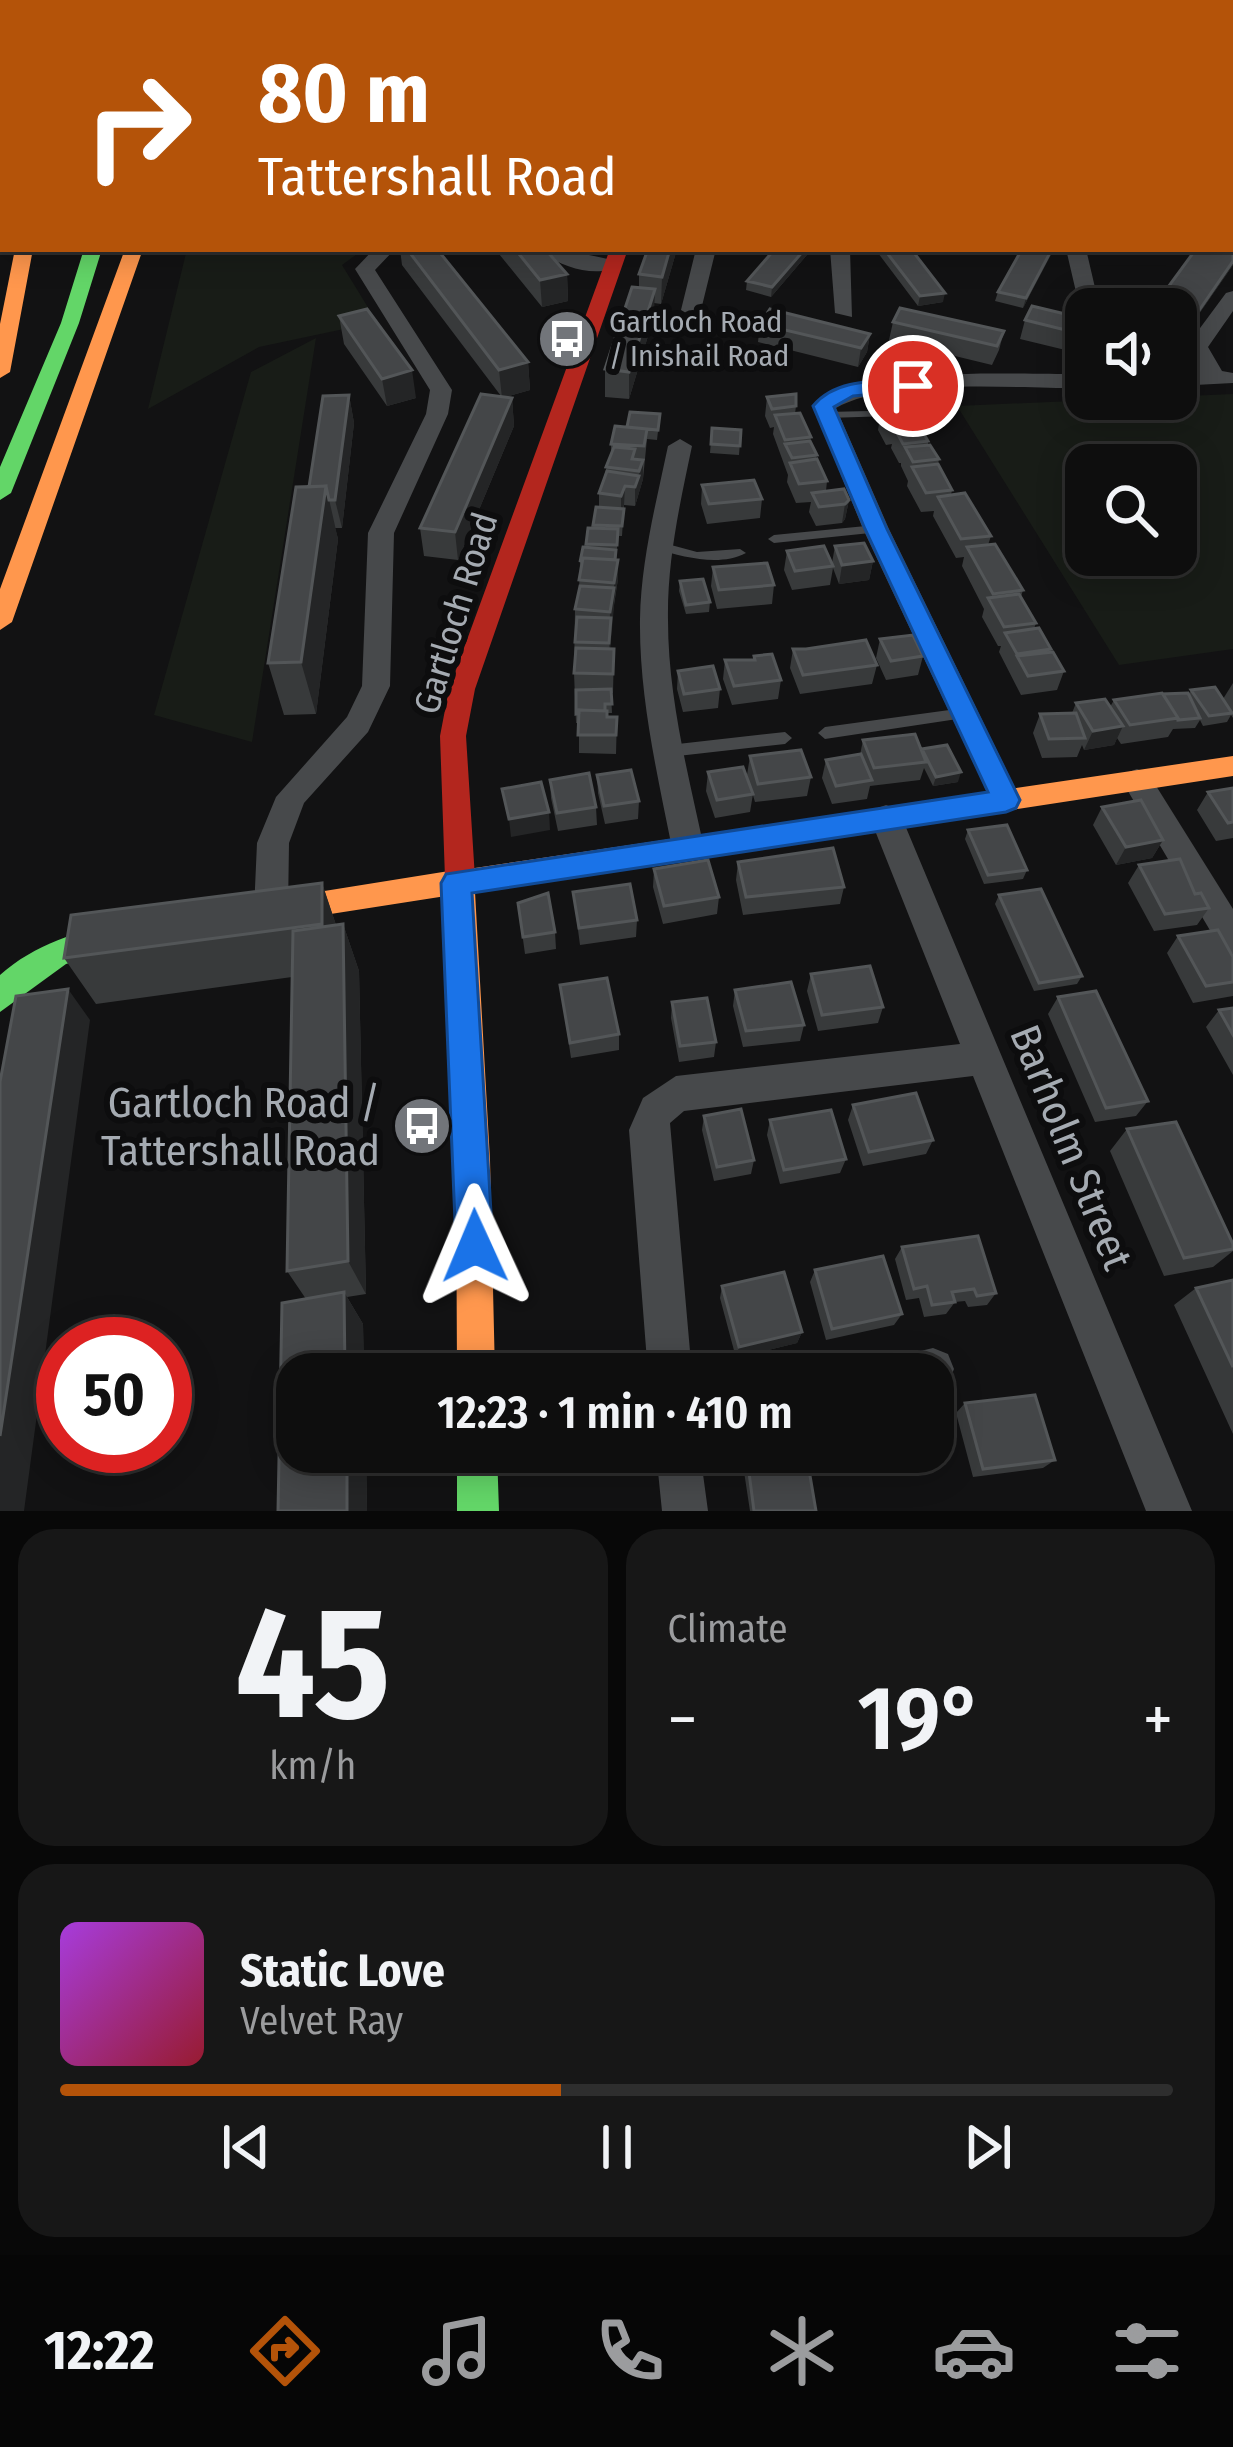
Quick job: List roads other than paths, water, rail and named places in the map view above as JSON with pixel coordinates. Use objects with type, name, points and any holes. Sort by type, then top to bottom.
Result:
[{"type":"main road","points":[[0,372],[23,252]]},
{"type":"main road","points":[[0,494],[70,323],[92,252]]},
{"type":"main road","points":[[0,622],[133,252]]},
{"type":"main road","name":"Gartloch Road","points":[[476,1353],[473,1160],[456,883],[453,736],[462,689],[615,257]]},
{"type":"main road","points":[[260,912],[1233,766]]},
{"type":"main road","points":[[0,998],[37,962],[69,945],[159,929]]},
{"type":"main road","points":[[478,1473],[478,1511]]},
{"type":"street","points":[[260,912],[273,843],[291,797],[358,724],[376,686],[381,532],[436,414],[441,390],[365,269],[382,252]]},
{"type":"street","points":[[553,252],[571,262],[615,257]]},
{"type":"street","points":[[691,310],[705,252]]},
{"type":"street","points":[[840,252],[845,313]]},
{"type":"street","points":[[1077,252],[1085,288]]},
{"type":"street","points":[[1197,333],[1233,297]]},
{"type":"street","points":[[1197,354],[1224,378]]},
{"type":"street","points":[[1006,800],[876,529],[826,411],[833,396],[871,387],[1065,382]]},
{"type":"street","points":[[680,446],[660,546],[654,620],[661,714],[688,848]]},
{"type":"street","points":[[1137,781],[1233,939]]},
{"type":"street","name":"Barholm Street","points":[[886,818],[1169,1511]]},
{"type":"street","points":[[668,1353],[648,1130],[656,1111],[676,1094],[983,1058]]},
{"type":"street","points":[[680,1473],[685,1511]]},
{"type":"lane","points":[[826,411],[952,412]]},
{"type":"lane","points":[[774,539],[876,529]]},
{"type":"lane","points":[[660,546],[697,556],[740,553]]},
{"type":"lane","points":[[825,733],[964,713]]},
{"type":"lane","points":[[669,752],[785,738]]},
{"type":"place","name":"Gartloch Road / Inishail Road","points":[[567,339]]},
{"type":"place","name":"Gartloch Road / Tattershall Road","points":[[422,1126]]}]
